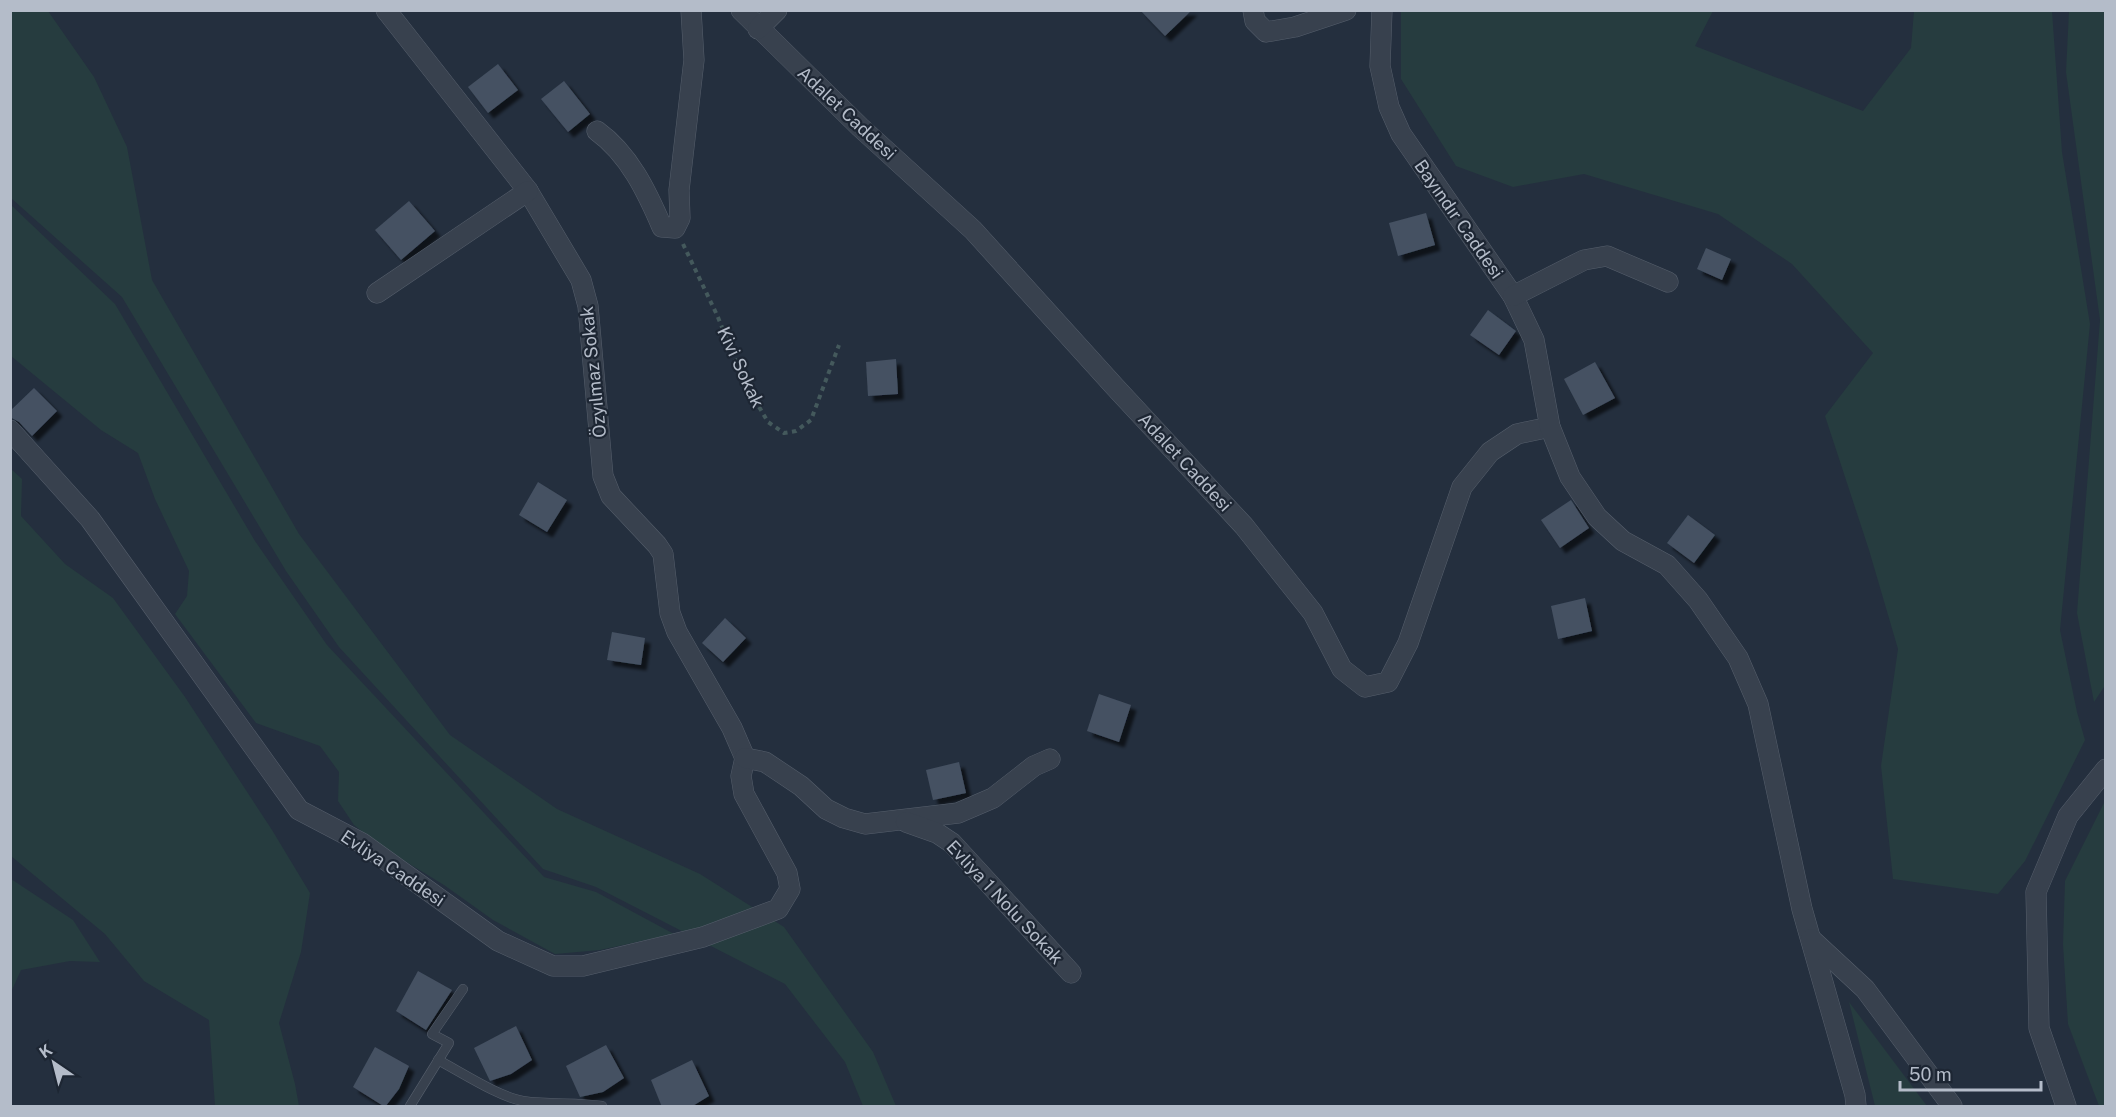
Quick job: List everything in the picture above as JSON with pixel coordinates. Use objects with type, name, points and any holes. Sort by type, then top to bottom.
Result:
[{"type":"street","name":"Özyılmaz Sokak","points":[[386,10],[528,191],[581,280],[588,306],[603,476],[611,496],[663,554],[670,613],[677,632],[732,728],[745,758]]},
{"type":"street","points":[[597,131],[612,142],[646,190],[662,227],[675,228],[680,218],[679,190],[694,60],[691,10]]},
{"type":"street","name":"Adalet Caddesi","points":[[741,10],[860,127],[973,230],[1244,526],[1313,613],[1342,669],[1365,687],[1388,682],[1408,643],[1462,487],[1490,452],[1516,434],[1550,427]]},
{"type":"street","points":[[758,29],[777,10]]},
{"type":"street","points":[[1253,10],[1255,21],[1266,32],[1295,27],[1346,10]]},
{"type":"street","name":"Bayındır Caddesi","points":[[1382,10],[1380,66],[1389,107],[1401,134],[1513,297],[1534,340],[1550,427],[1570,477],[1597,517],[1623,541],[1668,565],[1698,600],[1738,657],[1758,704],[1802,909],[1855,1095],[1856,1107]]},
{"type":"street","points":[[377,293],[528,191]]},
{"type":"street","points":[[1513,297],[1584,260],[1607,256],[1668,282]]},
{"type":"street","name":"Evliya Caddesi","points":[[10,430],[90,519],[299,810],[362,843],[498,941],[544,962],[554,966],[583,966],[703,937],[778,909],[790,889],[787,873],[744,794],[741,776],[745,758]]},
{"type":"street","points":[[745,758],[765,762],[801,786],[826,809],[844,818],[865,824],[958,813],[993,798],[1034,766],[1050,759]]},
{"type":"street","points":[[2066,1107],[2039,1028],[2036,892],[2068,816],[2106,769]]},
{"type":"street","name":"Evliya 1 Nolu Sokak","points":[[904,821],[938,833],[952,843],[1071,973]]},
{"type":"street","points":[[1811,939],[1865,989],[1952,1107]]},
{"type":"lane","points":[[410,1107],[449,1044],[432,1034],[464,989]]},
{"type":"lane","points":[[438,1060],[520,1101],[584,1103],[602,1107]]},
{"type":"path","name":"Kivi Sokak","points":[[675,228],[717,315],[745,383],[768,422],[784,433],[796,431],[811,420],[839,345]]},
{"type":"green space","points":[[11,11],[48,11],[94,77],[127,147],[152,280],[299,534],[450,735],[557,809],[700,874],[784,927],[873,1052],[896,1106],[863,1106],[845,1062],[785,984],[596,887],[543,869],[339,647],[286,571],[122,297],[11,198]]},
{"type":"green space","points":[[1401,11],[1713,11],[1695,46],[1863,111],[1911,48],[1914,11],[2052,11],[2062,152],[2090,324],[2060,630],[2085,740],[2025,861],[1998,894],[1893,879],[1881,766],[1898,649],[1869,550],[1825,416],[1873,353],[1792,264],[1718,214],[1584,174],[1513,187],[1456,166],[1401,79]]},
{"type":"green space","points":[[2069,11],[2106,11],[2106,684],[2094,702],[2077,613],[2100,320],[2066,72]]},
{"type":"green space","points":[[10,204],[115,304],[255,541],[327,645],[544,877],[596,892],[674,934],[600,950],[555,954],[493,920],[444,885],[382,847],[354,825],[338,801],[339,772],[320,746],[256,723],[175,614],[187,596],[189,571],[155,499],[138,453],[101,430],[11,356]]},
{"type":"green space","points":[[10,468],[22,479],[21,516],[65,564],[113,598],[185,697],[272,830],[310,893],[301,952],[279,1023],[299,1106],[215,1106],[209,1020],[144,981],[105,934],[11,856]]},
{"type":"green space","points":[[2105,801],[2106,1106],[2099,1106],[2068,1024],[2063,944],[2065,881]]},
{"type":"green space","points":[[11,879],[73,920],[100,962],[70,961],[21,970],[11,992]]},
{"type":"green space","points":[[1849,1002],[1927,1106],[1875,1106]]},
{"type":"building","points":[[1140,10],[1192,10],[1165,36]]},
{"type":"building","points":[[498,64],[518,90],[488,113],[468,87]]},
{"type":"building","points":[[564,81],[590,114],[568,132],[541,99]]},
{"type":"building","points":[[409,201],[435,231],[401,260],[375,230]]},
{"type":"building","points":[[1426,213],[1435,245],[1398,256],[1389,223]]},
{"type":"building","points":[[1706,248],[1731,259],[1722,280],[1697,269]]},
{"type":"building","points":[[1488,310],[1516,331],[1499,355],[1470,335]]},
{"type":"building","points":[[896,359],[898,394],[868,396],[866,362]]},
{"type":"building","points":[[1595,362],[1615,398],[1583,415],[1564,379]]},
{"type":"building","points":[[34,388],[57,411],[32,436],[19,422],[10,417],[10,411]]},
{"type":"building","points":[[538,482],[567,500],[547,532],[519,515]]},
{"type":"building","points":[[1571,500],[1589,528],[1560,548],[1541,520]]},
{"type":"building","points":[[1688,515],[1715,535],[1694,563],[1667,543]]},
{"type":"building","points":[[1585,598],[1592,631],[1558,639],[1551,606]]},
{"type":"building","points":[[725,618],[746,638],[723,662],[702,643]]},
{"type":"building","points":[[612,632],[645,638],[641,665],[607,660]]},
{"type":"building","points":[[1099,694],[1131,705],[1119,742],[1087,731]]},
{"type":"building","points":[[959,762],[966,793],[933,800],[926,770]]},
{"type":"building","points":[[418,971],[452,990],[426,1030],[396,1011]]},
{"type":"building","points":[[516,1026],[532,1060],[511,1074],[490,1081],[474,1048]]},
{"type":"building","points":[[606,1045],[624,1078],[603,1092],[580,1097],[566,1066]]},
{"type":"building","points":[[375,1047],[409,1066],[399,1089],[385,1107],[353,1087]]},
{"type":"building","points":[[692,1060],[709,1096],[691,1107],[662,1107],[651,1080]]}]
